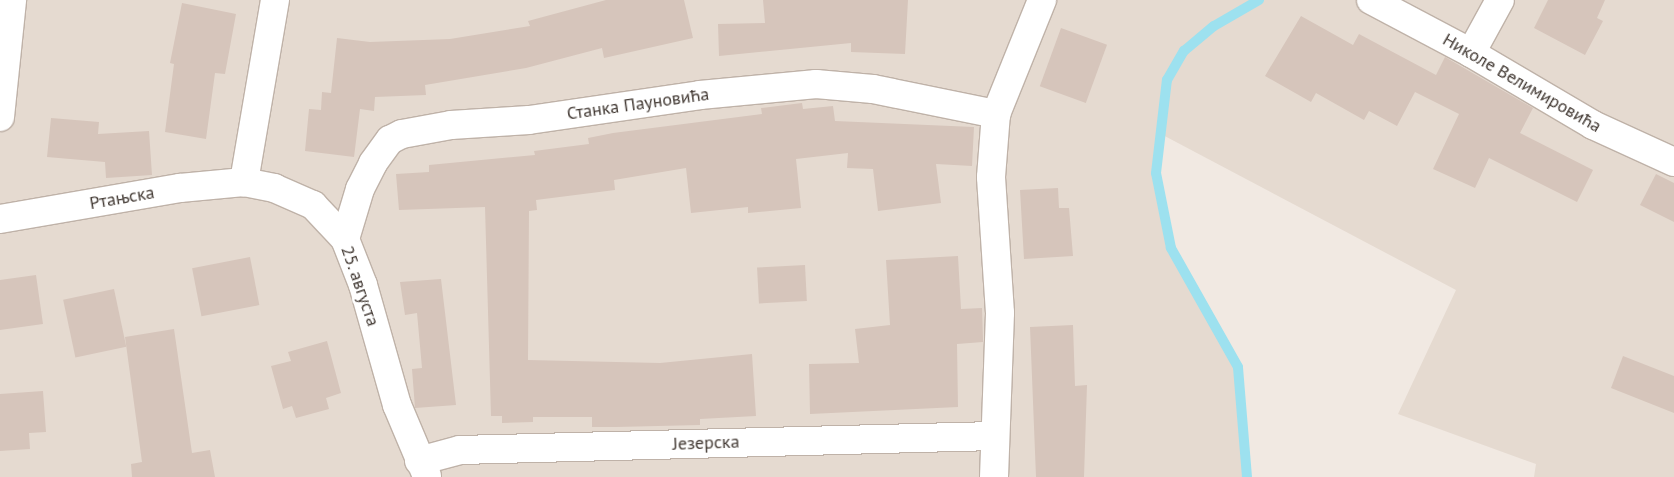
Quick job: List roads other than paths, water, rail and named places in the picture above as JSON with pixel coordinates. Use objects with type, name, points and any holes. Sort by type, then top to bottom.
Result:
[{"type":"street","points":[[0,117],[12,0]]},
{"type":"street","points":[[244,182],[275,0]]},
{"type":"street","points":[[994,477],[1000,313],[991,177],[996,114],[1042,0]]},
{"type":"street","name":"Николе Велимировића","points":[[1372,0],[1471,52],[1592,125],[1674,162]]},
{"type":"street","points":[[1471,52],[1500,0]]},
{"type":"street","name":"Станка Пауновића","points":[[345,239],[360,189],[373,163],[390,140],[402,134],[451,125],[528,120],[700,95],[816,84],[873,89],[996,114]]},
{"type":"street","name":"Ртањска","points":[[0,219],[180,188],[244,182]]},
{"type":"street","name":"25. августа","points":[[244,182],[274,188],[313,205],[345,239],[363,285],[397,405],[423,469]]},
{"type":"street","name":"Језерска","points":[[423,469],[460,450],[994,436]]},
{"type":"waterway","points":[[1247,477],[1238,367],[1171,248],[1156,173],[1167,80],[1184,51],[1214,26],[1259,0]]}]
